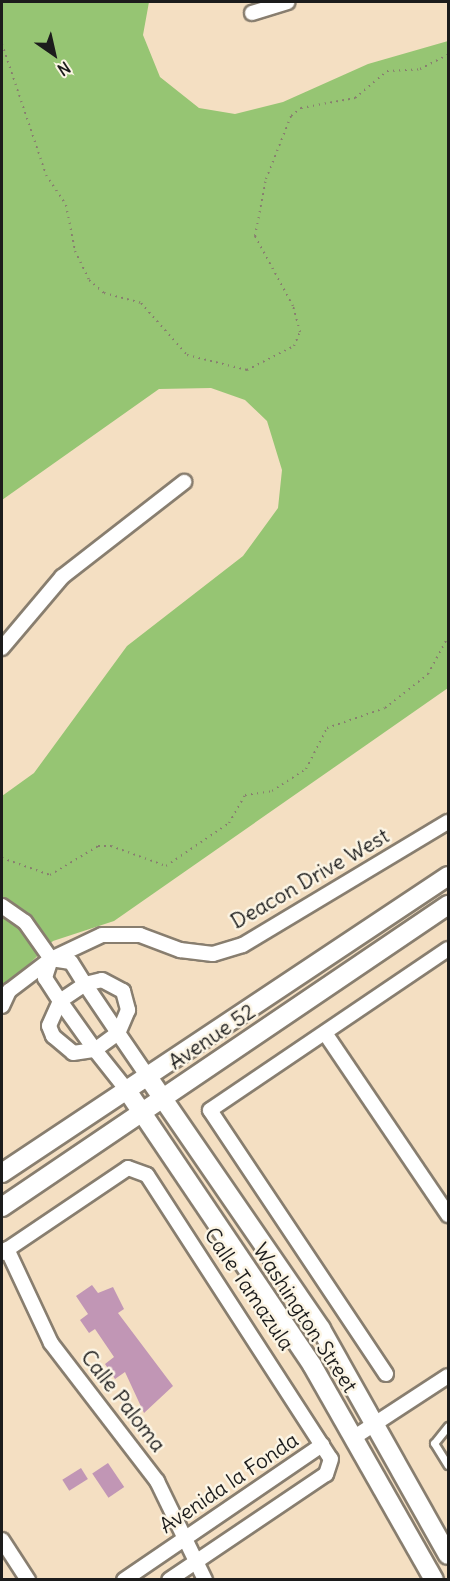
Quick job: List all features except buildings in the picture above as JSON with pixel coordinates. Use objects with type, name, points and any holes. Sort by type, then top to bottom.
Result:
[{"type":"main road","name":"Avenue 52","points":[[2,1173],[146,1074],[448,876]]},
{"type":"main road","name":"Avenue 52","points":[[2,1207],[143,1114],[448,905]]},
{"type":"main road","name":"Washington Street","points":[[146,1074],[266,1246],[377,1423],[448,1555]]},
{"type":"main road","name":"Washington Street","points":[[126,1089],[312,1365],[434,1580]]},
{"type":"street","points":[[252,13],[287,2]]},
{"type":"street","points":[[2,648],[63,577],[184,482]]},
{"type":"street","name":"Deacon Drive West","points":[[2,1006],[9,991],[51,959],[102,935],[140,935],[180,950],[213,954],[243,945],[448,822]]},
{"type":"street","points":[[2,906],[26,922],[51,959],[71,962],[146,1074]]},
{"type":"street","points":[[386,1374],[210,1110],[325,1033],[446,957]]},
{"type":"street","points":[[51,959],[45,978],[94,1050],[126,1089]]},
{"type":"street","points":[[102,980],[123,991],[128,1010],[118,1033],[94,1050],[73,1053],[53,1036],[49,1026],[60,1001],[85,984],[102,980]]},
{"type":"street","points":[[325,1033],[448,1215]]},
{"type":"street","name":"Calle Tamazula","points":[[4,1251],[128,1168],[147,1175],[322,1445]]},
{"type":"street","name":"Calle Paloma","points":[[4,1251],[51,1343],[157,1481],[187,1538],[205,1580]]},
{"type":"street","points":[[353,1438],[448,1376]]},
{"type":"street","name":"Avenida la Fonda","points":[[124,1580],[322,1445],[331,1460],[326,1474],[168,1580]]},
{"type":"street","points":[[2,1540],[28,1580]]},
{"type":"lane","points":[[448,1426],[434,1443],[448,1465]]},
{"type":"path","points":[[2,44],[46,175],[66,205],[75,251],[89,280],[104,293],[141,303],[188,355],[247,370],[294,346],[300,332],[293,306],[255,236],[266,179],[291,116],[301,108],[356,98],[387,71],[420,69],[448,55]]},
{"type":"path","points":[[448,600],[448,624]]},
{"type":"path","points":[[2,858],[50,875],[98,846],[111,846],[166,866],[229,823],[245,795],[272,791],[306,769],[327,728],[385,708],[428,674],[448,637]]},
{"type":"green space","points":[[2,2],[149,2],[143,35],[160,77],[199,108],[235,114],[283,102],[368,64],[448,41],[448,688],[114,921],[53,941],[2,990],[2,796],[34,773],[127,646],[243,556],[278,508],[282,470],[267,421],[245,400],[211,388],[159,389],[2,500]]}]
